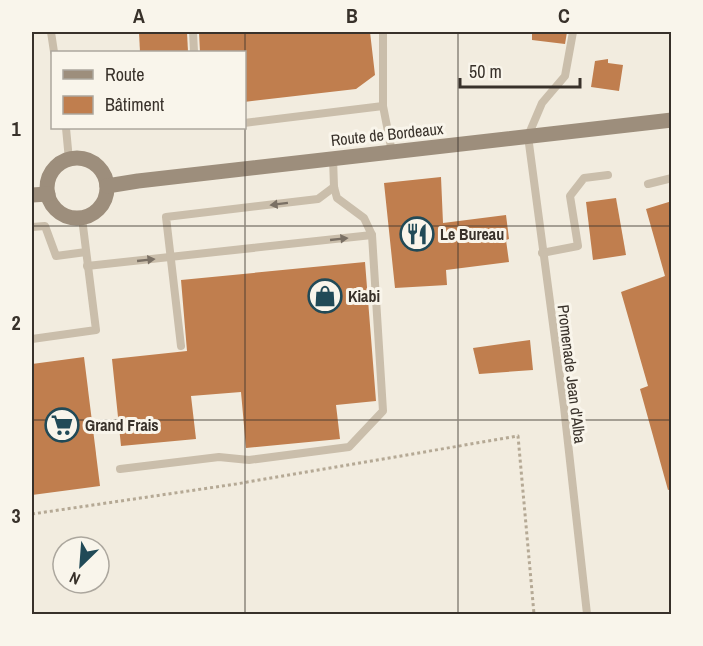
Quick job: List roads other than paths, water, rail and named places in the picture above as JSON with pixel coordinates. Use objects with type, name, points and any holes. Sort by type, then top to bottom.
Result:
[{"type":"main road","name":"Route de Bordeaux","points":[[107,186],[672,120]]},
{"type":"main road","points":[[77,159],[94,164],[105,178],[107,186],[106,195],[97,210],[82,218],[72,218],[56,210],[48,194],[50,177],[61,164],[69,160],[77,159]]},
{"type":"main road","points":[[32,195],[48,194]]},
{"type":"lane","points":[[51,32],[54,51]]},
{"type":"lane","points":[[193,32],[194,51]]},
{"type":"lane","points":[[383,32],[383,106],[392,152]]},
{"type":"lane","points":[[528,136],[542,103],[565,76],[573,32]]},
{"type":"lane","points":[[246,123],[383,106]]},
{"type":"lane","points":[[66,129],[69,160]]},
{"type":"lane","name":"Promenade Jean d'Alba","points":[[528,136],[564,407],[587,615]]},
{"type":"lane","points":[[120,469],[219,457],[249,460],[349,447],[383,411],[372,235],[364,218],[337,198],[334,187],[333,158]]},
{"type":"lane","points":[[542,253],[578,246],[570,196],[584,178],[608,175]]},
{"type":"lane","points":[[648,184],[672,178]]},
{"type":"lane","points":[[181,346],[166,217],[318,199],[334,187]]},
{"type":"lane","points":[[32,339],[96,330],[82,218]]},
{"type":"lane","points":[[32,227],[45,226],[56,255],[86,252]]},
{"type":"lane","points":[[87,266],[372,235]]},
{"type":"place","name":"Le Bureau","points":[[417,234]]},
{"type":"place","name":"Kiabi","points":[[325,296]]},
{"type":"place","name":"Grand Frais","points":[[62,425]]}]
